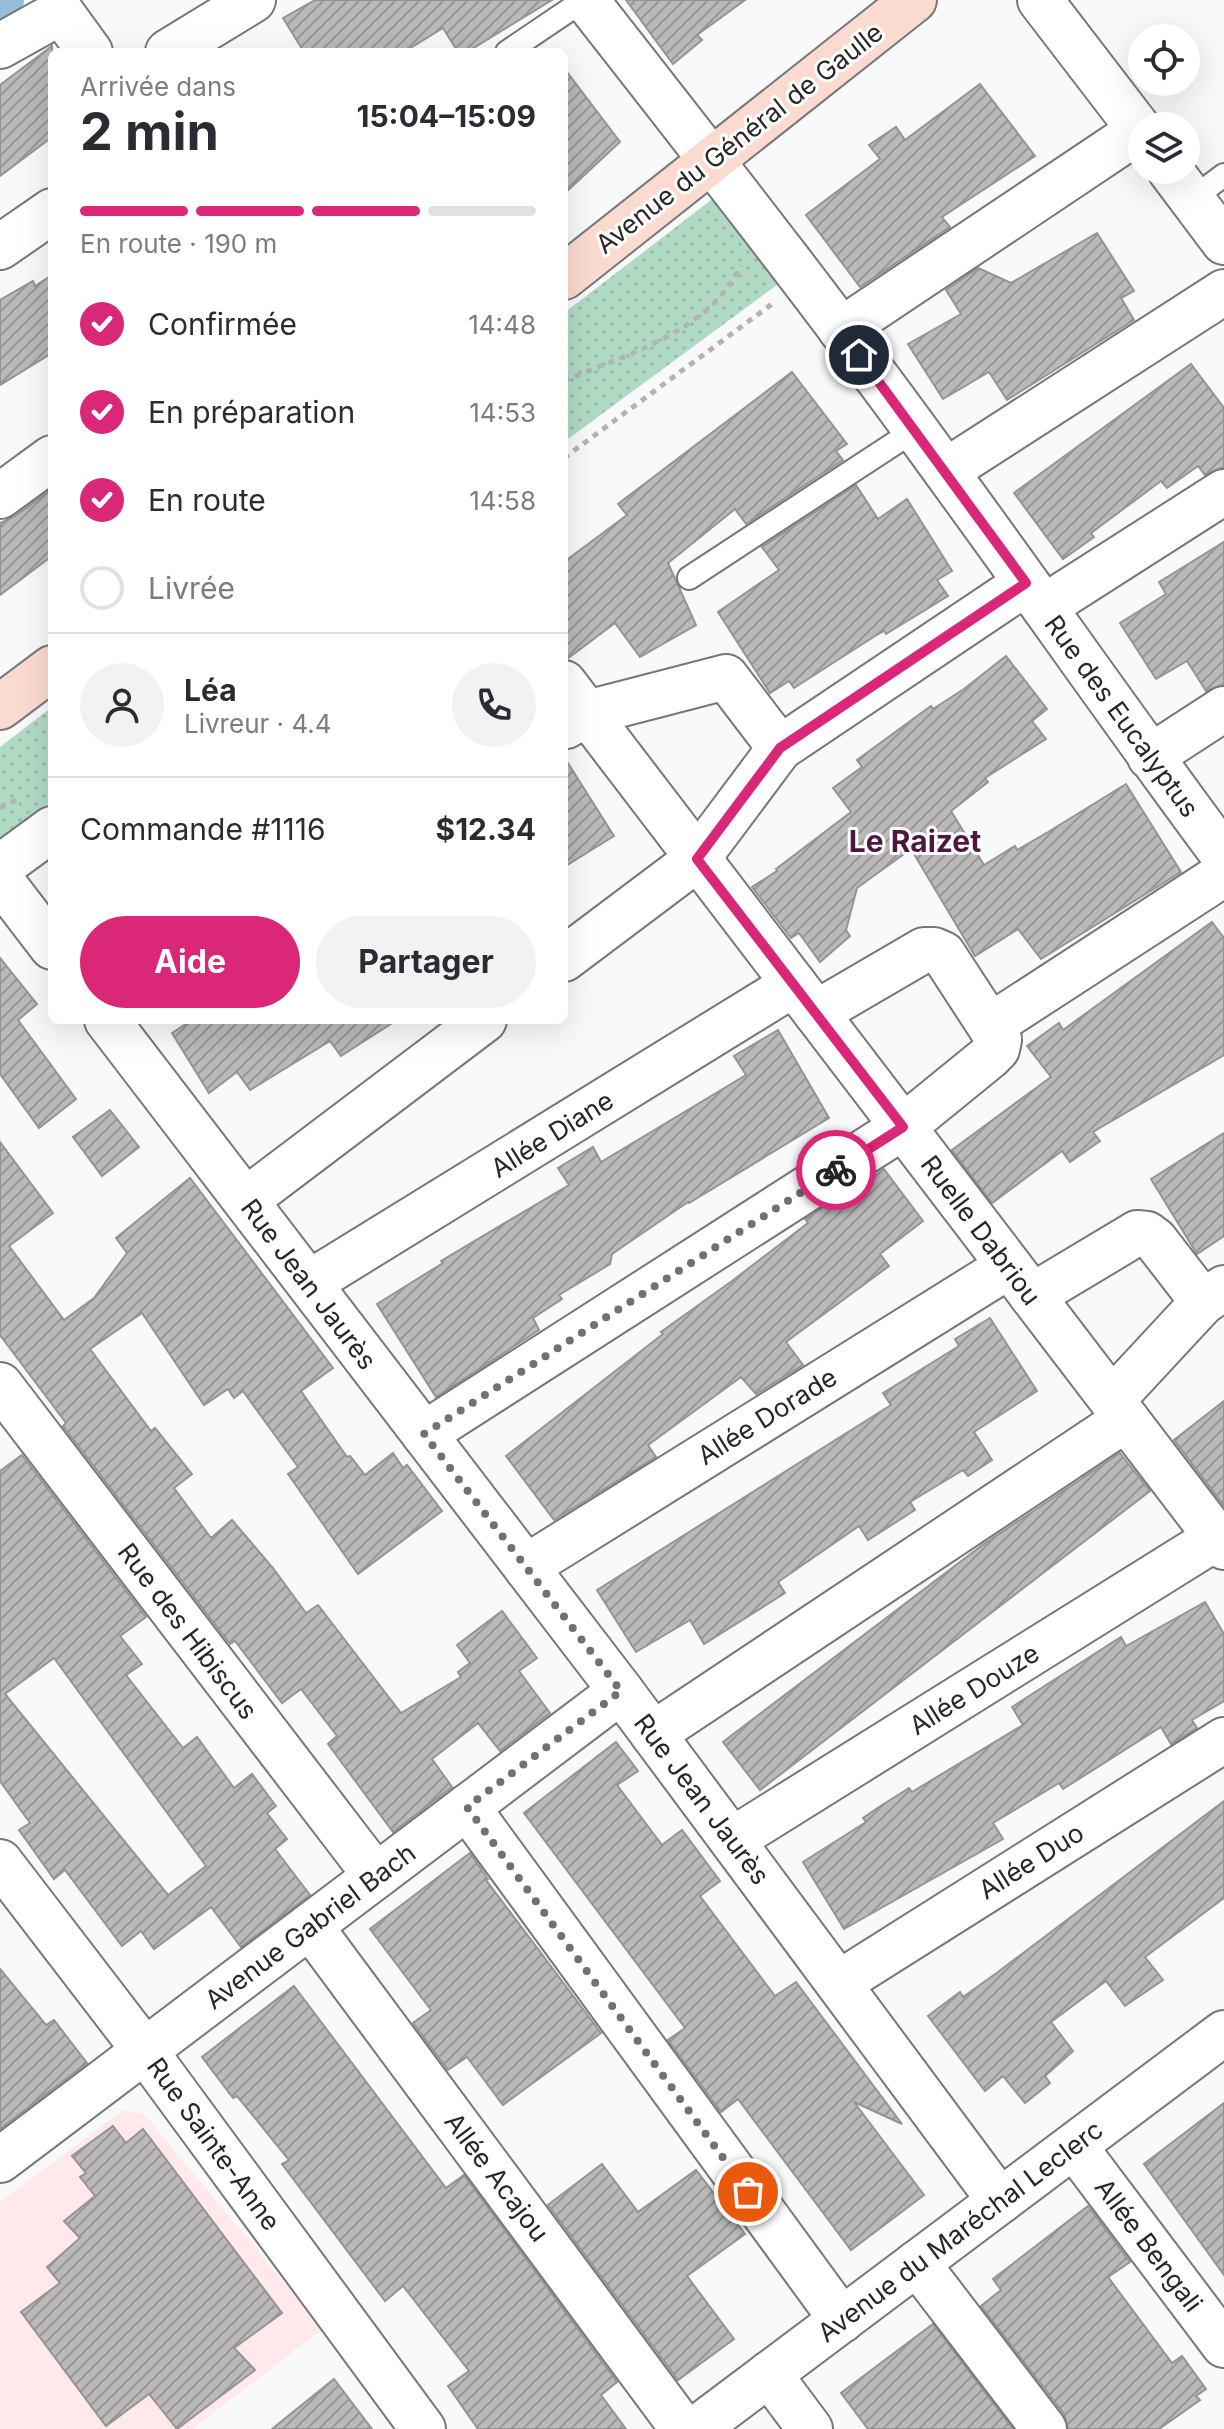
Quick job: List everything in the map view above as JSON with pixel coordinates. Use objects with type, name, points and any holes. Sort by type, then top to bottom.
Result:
[{"type":"main road","name":"Avenue du Général de Gaulle","points":[[568,274],[914,0]]},
{"type":"main road","points":[[0,707],[48,671]]},
{"type":"street","points":[[175,48],[253,0]]},
{"type":"street","name":"Rue des Eucalyptus","points":[[585,0],[841,330],[1224,856]]},
{"type":"street","points":[[1040,0],[1128,114]]},
{"type":"street","points":[[0,46],[61,12],[87,48]]},
{"type":"street","points":[[841,330],[1128,140]]},
{"type":"street","points":[[1196,184],[1224,242]]},
{"type":"street","points":[[0,247],[48,214]]},
{"type":"street","points":[[946,471],[1224,292]]},
{"type":"street","points":[[0,496],[48,461]]},
{"type":"street","points":[[568,956],[697,859],[780,748],[1035,595],[1224,492]]},
{"type":"street","points":[[572,708],[726,677],[780,748]]},
{"type":"street","name":"Ruelle Dabriou","points":[[572,708],[697,859],[805,998],[1220,1543]]},
{"type":"street","points":[[1150,757],[1224,709]]},
{"type":"street","points":[[0,867],[48,832]]},
{"type":"street","points":[[424,1434],[903,1127],[997,1049],[999,1040],[990,1026],[1224,874]]},
{"type":"street","points":[[0,879],[48,942]]},
{"type":"street","name":"Allée Diane","points":[[309,1283],[805,998],[924,950],[943,954],[990,1026]]},
{"type":"street","name":"Rue Jean Jaurès","points":[[110,1024],[621,1691],[1000,2201]]},
{"type":"street","points":[[246,1200],[479,1024]]},
{"type":"street","name":"Allée Dorade","points":[[526,1567],[1020,1281],[1137,1233],[1147,1234],[1155,1240],[1214,1295]]},
{"type":"street","points":[[653,1734],[1119,1410],[1214,1295]]},
{"type":"street","name":"Rue des Hibiscus","points":[[0,1385],[376,1876]]},
{"type":"street","name":"Allée Douze","points":[[732,1840],[1220,1543]]},
{"type":"street","name":"Avenue Gabriel Bach","points":[[0,2160],[621,1691]]},
{"type":"street","name":"Allée Duo","points":[[839,1983],[1224,1740]]},
{"type":"street","points":[[467,1807],[842,2320]]},
{"type":"street","name":"Rue Sainte-Anne","points":[[0,1862],[145,2051],[423,2429]]},
{"type":"street","name":"Allée Acajou","points":[[310,1926],[683,2429]]},
{"type":"street","name":"Avenue du Maréchal Leclerc","points":[[696,2429],[1224,2034]]},
{"type":"street","name":"Allée Bengali","points":[[1074,2146],[1224,2345]]},
{"type":"street","points":[[917,2263],[1044,2429]]},
{"type":"street","points":[[769,2374],[810,2429]]},
{"type":"lane","points":[[513,48],[585,0]]},
{"type":"lane","points":[[689,578],[915,430]]},
{"type":"path","points":[[568,379],[678,332],[732,285],[760,224]]},
{"type":"path","points":[[568,455],[803,281]]},
{"type":"shaded area","points":[[123,2110],[144,2114],[323,2329],[192,2429],[0,2429],[0,2202]]},
{"type":"green space","points":[[715,197],[781,282],[568,439],[568,310]]},
{"type":"green space","points":[[48,710],[48,821],[0,842],[0,747]]},
{"type":"building","points":[[315,0],[552,0],[474,48],[456,48],[443,28],[410,48],[302,48],[283,18]]},
{"type":"building","points":[[626,0],[745,0],[697,35],[702,40],[673,64]]},
{"type":"building","points":[[48,49],[48,140],[0,176],[0,85]]},
{"type":"building","points":[[568,73],[620,142],[568,190]]},
{"type":"building","points":[[980,84],[1035,156],[942,217],[950,227],[860,287],[806,215],[880,159],[869,145],[896,127],[905,140]]},
{"type":"building","points":[[1097,233],[1134,291],[1121,298],[1134,320],[1007,400],[989,372],[943,399],[908,344],[961,314],[946,290],[978,268],[1011,283]]},
{"type":"building","points":[[48,278],[48,355],[0,385],[0,300],[33,281],[35,286]]},
{"type":"building","points":[[1191,364],[1224,408],[1224,467],[1205,475],[1198,466],[1167,488],[1161,481],[1091,533],[1094,537],[1063,559],[1014,493]]},
{"type":"building","points":[[792,372],[847,444],[836,451],[843,460],[746,524],[735,509],[668,563],[696,625],[640,657],[615,623],[568,658],[568,559],[627,515],[618,504]]},
{"type":"building","points":[[856,485],[878,519],[907,499],[952,571],[937,580],[948,596],[886,634],[884,631],[875,636],[794,688],[789,681],[770,693],[718,612],[779,570],[762,547]]},
{"type":"building","points":[[48,492],[48,559],[0,595],[0,523]]},
{"type":"building","points":[[1224,542],[1224,684],[1206,691],[1187,661],[1156,679],[1120,623],[1166,594],[1159,582]]},
{"type":"building","points":[[1006,656],[1047,709],[1032,721],[1046,739],[985,778],[988,782],[951,811],[984,865],[1015,846],[1017,850],[1126,784],[1181,872],[1041,959],[1018,929],[975,956],[911,849],[857,888],[846,930],[850,936],[820,962],[799,933],[791,938],[752,887],[851,812],[833,788],[862,767],[857,760],[931,706],[933,709],[964,689]]},
{"type":"building","points":[[568,763],[614,836],[568,865]]},
{"type":"building","points":[[1212,922],[1224,938],[1224,1055],[1093,1132],[1100,1141],[1070,1162],[1062,1151],[992,1203],[952,1150],[1051,1077],[1027,1046],[1059,1023],[1063,1030]]},
{"type":"building","points":[[0,958],[37,1004],[18,1020],[76,1099],[39,1128],[0,1074]]},
{"type":"building","points":[[186,1024],[391,1024],[341,1056],[330,1041],[250,1090],[237,1072],[209,1093],[172,1033]]},
{"type":"building","points":[[778,1030],[829,1118],[688,1202],[612,1254],[610,1264],[559,1295],[562,1299],[533,1318],[539,1330],[436,1397],[377,1304],[443,1263],[441,1261],[569,1185],[558,1168],[593,1147],[601,1162],[746,1075],[734,1056]]},
{"type":"building","points":[[110,1110],[139,1147],[102,1176],[73,1137]]},
{"type":"building","points":[[1224,1133],[1224,1236],[1197,1254],[1151,1179]]},
{"type":"building","points":[[0,1142],[53,1213],[9,1246],[64,1320],[94,1298],[127,1253],[116,1238],[190,1178],[333,1368],[301,1391],[347,1457],[350,1456],[365,1475],[393,1453],[403,1468],[407,1465],[442,1511],[358,1574],[288,1474],[298,1467],[243,1391],[234,1398],[228,1389],[204,1405],[142,1313],[90,1349],[151,1431],[155,1428],[192,1474],[174,1488],[211,1538],[232,1520],[306,1613],[318,1605],[401,1713],[461,1677],[458,1672],[470,1663],[457,1645],[502,1611],[537,1658],[519,1671],[550,1713],[500,1751],[478,1723],[432,1759],[452,1787],[393,1832],[328,1744],[337,1736],[301,1689],[282,1703],[235,1641],[230,1644],[63,1426],[66,1423],[0,1335]]},
{"type":"building","points":[[884,1169],[923,1221],[880,1254],[889,1266],[786,1342],[803,1365],[756,1394],[741,1377],[648,1445],[656,1457],[554,1520],[506,1456],[663,1334],[661,1332],[808,1223],[805,1219],[852,1189],[854,1192]]},
{"type":"building","points":[[990,1318],[1037,1391],[974,1432],[992,1460],[968,1476],[963,1470],[910,1502],[915,1510],[868,1540],[859,1526],[778,1582],[785,1593],[704,1644],[690,1620],[636,1652],[597,1590],[891,1405],[883,1393],[959,1346],[955,1339]]},
{"type":"building","points":[[1224,1401],[1224,1506],[1174,1440]]},
{"type":"building","points":[[1120,1453],[1150,1491],[760,1790],[723,1742],[981,1546]]},
{"type":"building","points":[[22,1455],[146,1617],[120,1636],[142,1664],[126,1675],[183,1748],[197,1737],[234,1788],[252,1774],[276,1806],[267,1813],[287,1839],[275,1849],[310,1895],[241,1947],[211,1907],[154,1949],[141,1931],[122,1946],[65,1870],[54,1879],[19,1830],[30,1823],[0,1781],[0,1471]],"holes":[[[54,1658],[206,1866],[168,1895],[5,1694]]]},
{"type":"building","points":[[1205,1602],[1224,1634],[1224,1701],[1192,1720],[1197,1728],[1171,1744],[1161,1727],[1063,1789],[1059,1783],[993,1823],[1003,1839],[844,1929],[803,1862],[866,1822],[863,1818],[909,1788],[912,1792],[1023,1725],[1012,1707],[1121,1637],[1126,1646]]},
{"type":"building","points":[[616,1742],[638,1771],[617,1785],[662,1845],[682,1830],[720,1881],[700,1896],[775,1996],[796,1982],[902,2124],[854,2102],[924,2195],[851,2250],[738,2099],[721,2112],[668,2040],[685,2028],[524,1813]]},
{"type":"building","points":[[1224,1801],[1224,1898],[1145,1957],[1163,1980],[1125,2006],[1106,1981],[1051,2022],[1073,2051],[1045,2076],[1050,2083],[1025,2103],[1003,2076],[985,2091],[928,2016],[960,1992],[963,1997],[998,1972]]},
{"type":"building","points":[[470,1853],[486,1880],[601,2033],[503,2105],[467,2057],[448,2070],[413,2023],[431,2010],[370,1929]]},
{"type":"building","points":[[0,1969],[46,2025],[54,2020],[87,2063],[0,2129]]},
{"type":"building","points":[[294,1986],[446,2188],[464,2175],[617,2382],[601,2395],[626,2429],[478,2429],[448,2386],[469,2371],[403,2286],[385,2301],[282,2164],[289,2160],[237,2096],[233,2098],[202,2057]]},
{"type":"building","points":[[1224,2103],[1224,2275],[1144,2164]]},
{"type":"building","points":[[113,2126],[126,2143],[143,2129],[282,2313],[234,2348],[255,2370],[177,2429],[149,2394],[106,2426],[21,2312],[60,2283],[47,2267],[80,2238],[64,2221],[95,2196],[80,2177],[86,2173],[72,2156]]},
{"type":"building","points":[[602,2164],[638,2212],[696,2170],[745,2234],[687,2276],[734,2339],[678,2380],[548,2205]]},
{"type":"building","points":[[1088,2206],[1130,2262],[1108,2277],[1172,2363],[1182,2356],[1206,2389],[1196,2396],[1200,2400],[1159,2429],[1068,2429],[1064,2414],[981,2306],[1001,2290],[993,2279]]},
{"type":"building","points":[[933,2324],[1013,2429],[868,2429],[841,2393]]},
{"type":"building","points":[[334,2379],[372,2429],[272,2429]]},
{"type":"waterway","points":[[0,1],[4,0]]},
{"type":"way so far","points":[[748,2192],[467,1807],[621,1691],[424,1434],[836,1170]]},
{"type":"district","name":"Le Raizet","points":[[915,841]]},
{"type":"route","points":[[836,1170],[903,1127],[697,859],[780,748],[1026,583],[859,355]]}]
